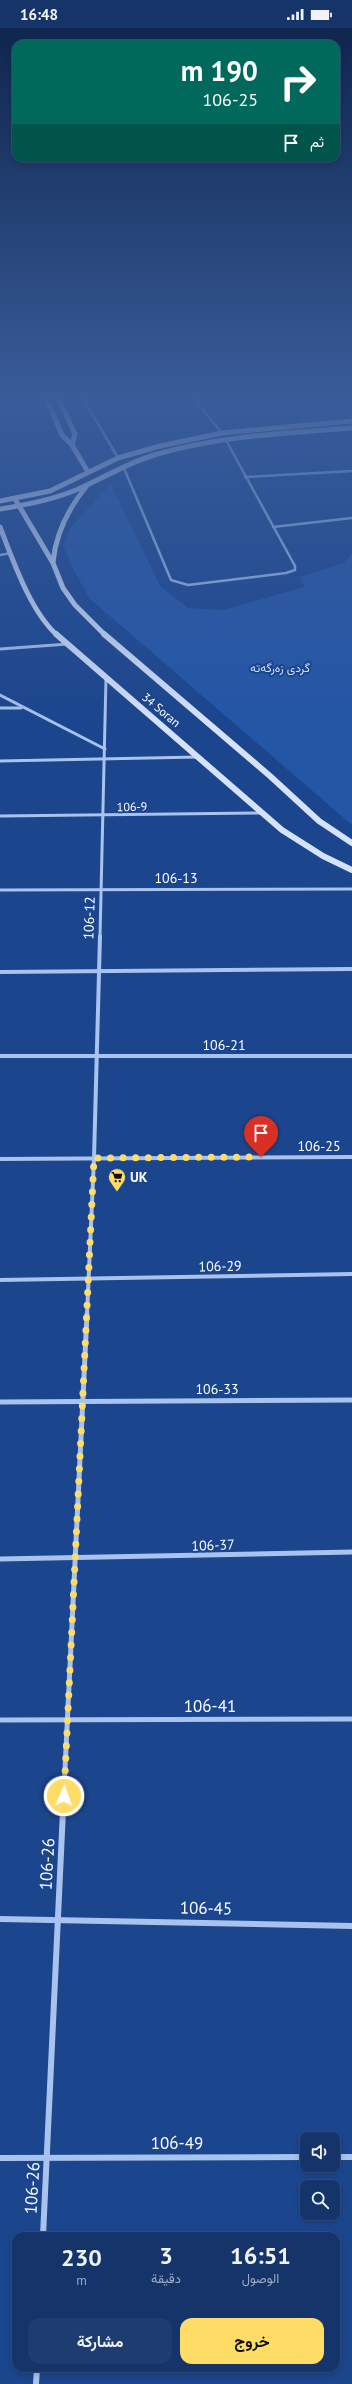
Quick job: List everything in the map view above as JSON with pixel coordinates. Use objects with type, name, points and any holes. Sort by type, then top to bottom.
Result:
[{"type":"main road","name":"34 Soran","points":[[18,503],[53,563],[63,588],[75,605],[92,623],[271,777],[305,810],[329,830],[352,843]]},
{"type":"main road","points":[[0,509],[32,503]]},
{"type":"main road","points":[[53,563],[54,546],[66,514],[74,503]]},
{"type":"main road","name":"34 Soran","points":[[0,527],[32,602],[52,630],[106,678],[201,757],[298,841],[352,870]]},
{"type":"street","points":[[139,503],[171,580],[178,584],[203,583],[286,573],[295,570],[295,566],[260,503]]},
{"type":"street","points":[[273,526],[352,518]]},
{"type":"street","points":[[0,555],[10,553]]},
{"type":"street","points":[[0,649],[69,644]]},
{"type":"street","name":"106-12","points":[[94,1158],[106,678]]},
{"type":"street","points":[[0,695],[22,708],[105,749]]},
{"type":"street","points":[[0,708],[22,708]]},
{"type":"street","points":[[0,761],[201,757]]},
{"type":"street","name":"106-9","points":[[0,816],[264,813]]},
{"type":"street","name":"106-13","points":[[0,890],[352,889]]},
{"type":"street","points":[[0,972],[352,969]]},
{"type":"street","name":"106-21","points":[[0,1056],[352,1056]]},
{"type":"street","name":"106-25","points":[[0,1159],[352,1157]]},
{"type":"street","name":"106-26","points":[[43,2232],[94,1158]]},
{"type":"street","name":"106-29","points":[[0,1280],[352,1274]]},
{"type":"street","name":"106-33","points":[[0,1402],[82,1400],[352,1400]]},
{"type":"street","name":"106-37","points":[[0,1559],[75,1560],[352,1552]]},
{"type":"street","name":"106-41","points":[[0,1720],[352,1719]]},
{"type":"street","name":"106-45","points":[[0,1919],[352,1926]]},
{"type":"street","name":"106-49","points":[[0,2158],[300,2157]]},
{"type":"street","points":[[340,2157],[352,2157]]},
{"type":"street","points":[[36,2384],[37,2372]]},
{"type":"green space","name":"گردی زەرگەتە","points":[[93,503],[120,503],[160,586],[188,608],[223,610],[304,587],[300,577],[344,563],[352,553],[352,825],[90,599],[72,567],[63,545],[71,527]]},
{"type":"place","name":"UK","points":[[117,1192]]},
{"type":"route","points":[[64,1796],[94,1158],[261,1157]]}]
